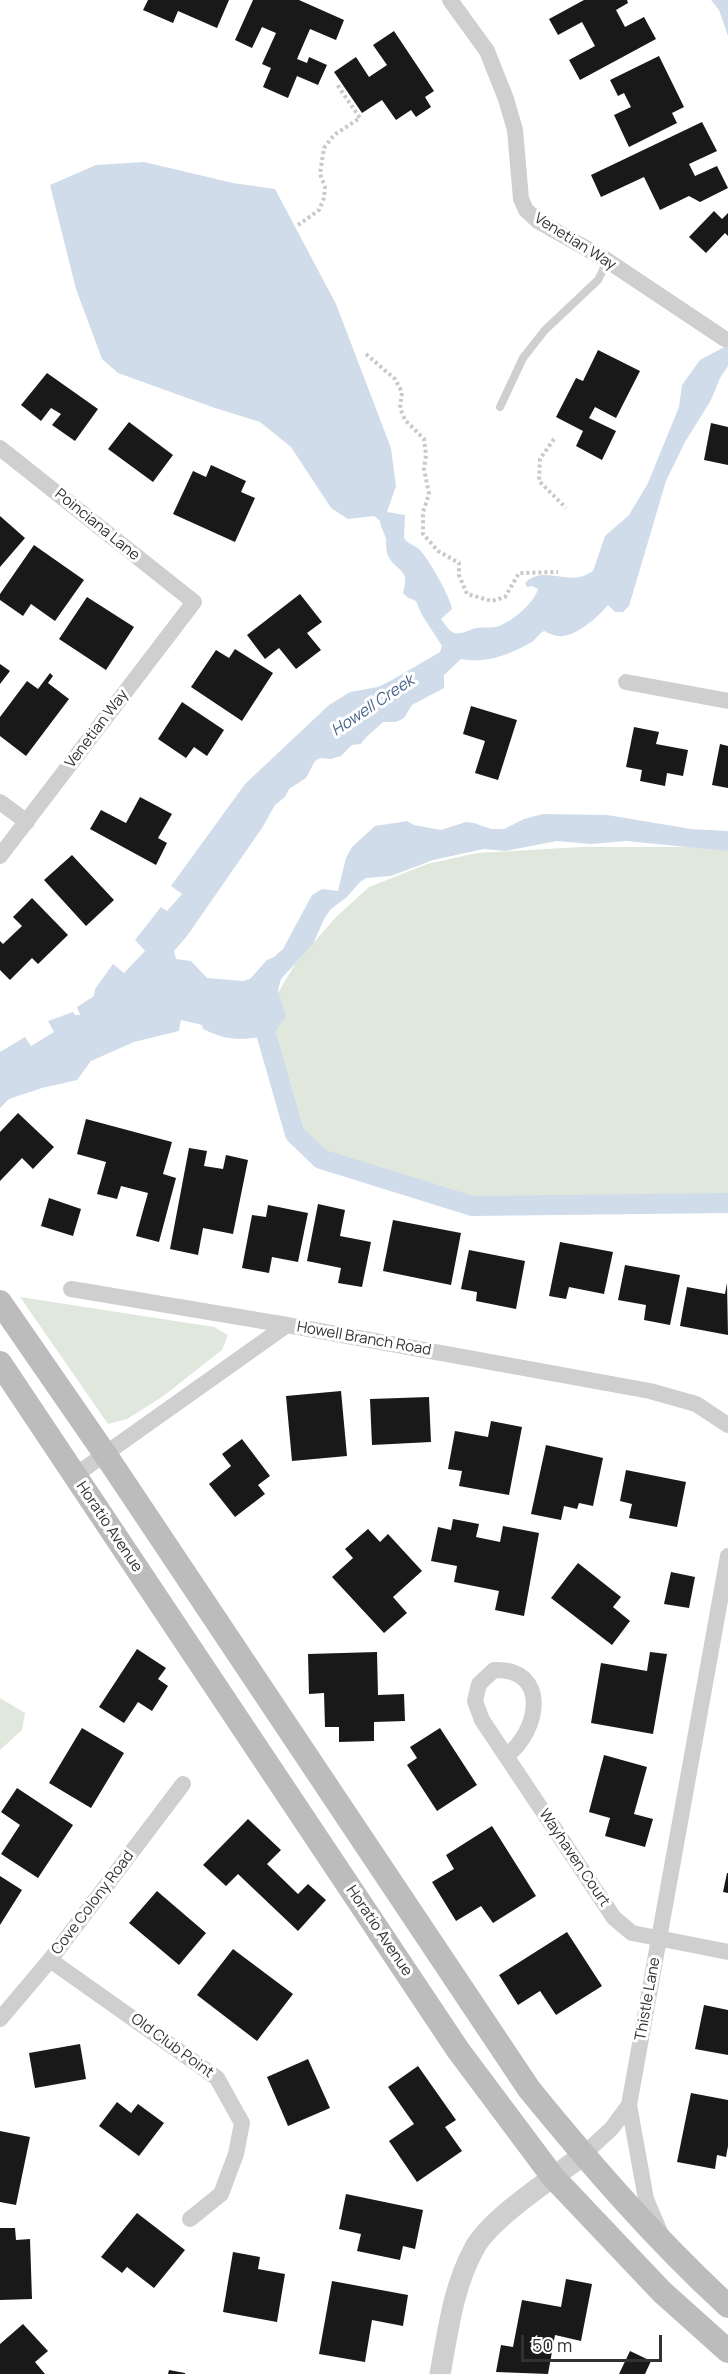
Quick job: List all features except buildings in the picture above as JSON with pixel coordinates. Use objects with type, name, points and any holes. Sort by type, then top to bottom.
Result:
[{"type":"main road","points":[[0,1302],[105,1454],[529,2089],[582,2156],[664,2244],[728,2306]]},
{"type":"main road","points":[[0,1363],[74,1476]]},
{"type":"main road","name":"Horatio Avenue","points":[[74,1476],[458,2050],[553,2177],[662,2292],[728,2351]]},
{"type":"main road","points":[[309,1827],[339,1806]]},
{"type":"street","name":"Venetian Way","points":[[450,0],[487,51],[506,99],[515,129],[521,199],[526,210],[538,221],[605,259],[725,339]]},
{"type":"street","name":"Poinciana Lane","points":[[0,448],[194,602]]},
{"type":"street","name":"Venetian Way","points":[[0,856],[194,602]]},
{"type":"street","points":[[626,682],[728,701]]},
{"type":"street","points":[[0,802],[27,822]]},
{"type":"street","points":[[71,1289],[287,1325]]},
{"type":"street","name":"Howell Branch Road","points":[[74,1476],[287,1325],[650,1391],[696,1404],[728,1426]]},
{"type":"street","name":"Thistle Lane","points":[[440,2374],[454,2298],[474,2248],[491,2226],[582,2156],[612,2128],[629,2105],[728,1556]]},
{"type":"street","name":"Wayhaven Court","points":[[506,1756],[519,1745],[531,1723],[535,1697],[527,1680],[510,1670],[494,1670],[479,1684],[476,1701],[482,1720],[506,1756],[614,1918],[632,1933],[658,1940],[728,1952]]},
{"type":"street","name":"Cove Colony Road","points":[[0,2019],[50,1960],[183,1784]]},
{"type":"street","name":"Old Club Point","points":[[50,1960],[217,2078],[242,2123],[236,2154],[221,2194],[190,2219]]},
{"type":"street","points":[[629,2105],[646,2199],[664,2244]]},
{"type":"lane","points":[[500,407],[523,358],[545,330],[598,280],[605,259]]},
{"type":"path","points":[[298,225],[319,210],[324,198],[325,187],[320,174],[324,148],[333,135],[360,118],[336,83]]},
{"type":"path","points":[[366,354],[395,379],[402,392],[400,408],[405,420],[424,439],[424,469],[429,494],[423,512],[423,534],[438,551],[459,563],[459,575],[467,594],[492,601],[504,597],[519,573],[558,572]]},
{"type":"path","points":[[554,439],[540,459],[539,481],[566,508]]},
{"type":"shaded area","points":[[581,847],[703,847],[728,851],[728,1205],[473,1206],[312,1156],[269,1008],[295,964],[336,917],[369,887],[427,864],[477,853]]},
{"type":"shaded area","points":[[20,1297],[214,1327],[228,1335],[222,1350],[162,1397],[127,1419],[108,1424]]},
{"type":"shaded area","points":[[0,1698],[25,1713],[22,1730],[0,1750]]},
{"type":"water","points":[[711,0],[728,0],[728,36],[719,10]]},
{"type":"water","name":"Howell Creek","points":[[144,162],[233,183],[275,189],[336,304],[391,448],[396,486],[387,512],[405,515],[404,538],[423,553],[443,587],[452,609],[441,619],[454,633],[495,627],[514,618],[536,594],[538,589],[532,586],[527,587],[525,583],[531,578],[544,575],[573,578],[593,571],[605,536],[629,515],[648,483],[679,407],[682,385],[700,360],[728,345],[728,366],[666,481],[629,606],[623,612],[615,612],[608,605],[592,621],[572,634],[556,636],[544,631],[532,642],[505,655],[479,660],[461,659],[444,675],[444,688],[412,705],[404,718],[396,722],[383,722],[361,744],[352,745],[341,756],[331,759],[320,758],[315,761],[306,778],[289,789],[285,797],[275,805],[262,828],[187,936],[174,951],[176,959],[191,961],[207,978],[243,981],[250,979],[267,960],[283,949],[312,895],[322,889],[338,891],[346,858],[352,847],[375,826],[407,821],[414,825],[441,830],[466,822],[491,829],[504,829],[524,819],[543,814],[607,815],[691,829],[728,831],[728,851],[626,841],[591,844],[557,841],[505,851],[484,849],[433,860],[391,876],[366,878],[331,909],[313,944],[281,979],[278,990],[286,1016],[273,1035],[245,1039],[229,1038],[203,1029],[202,1025],[181,1020],[179,1031],[134,1042],[91,1061],[77,1080],[9,1099],[0,1108],[0,1052],[25,1037],[31,1046],[54,1032],[48,1021],[73,1012],[75,1015],[80,1015],[77,1007],[94,996],[95,989],[113,964],[124,973],[145,951],[135,940],[161,907],[167,911],[182,894],[171,886],[245,784],[329,705],[350,692],[378,687],[392,680],[440,652],[442,646],[422,615],[416,601],[403,593],[405,578],[387,553],[386,539],[380,521],[374,516],[348,519],[331,508],[291,447],[260,422],[118,373],[102,359],[76,289],[50,185],[96,165]]},
{"type":"waterway","points":[[260,1012],[295,1134],[321,1159],[472,1206],[728,1203]]}]
